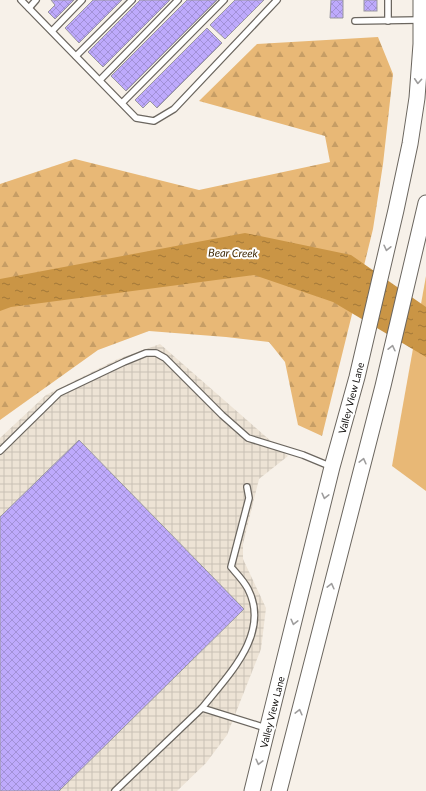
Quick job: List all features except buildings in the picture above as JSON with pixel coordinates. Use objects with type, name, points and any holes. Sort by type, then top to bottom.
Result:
[{"type":"main road","name":"Valley View Lane","points":[[252,791],[332,467],[357,377],[396,210],[410,144],[417,98],[422,0]]},
{"type":"main road","points":[[279,791],[383,386],[425,207]]},
{"type":"main road","points":[[268,728],[294,733]]},
{"type":"lane","points":[[21,0],[136,118],[154,121],[174,109],[277,0]]},
{"type":"lane","points":[[29,8],[36,0]]},
{"type":"lane","points":[[52,31],[82,0]]},
{"type":"lane","points":[[76,56],[132,0]]},
{"type":"lane","points":[[100,80],[178,0]]},
{"type":"lane","points":[[122,104],[224,0]]},
{"type":"lane","points":[[388,0],[388,21]]},
{"type":"lane","points":[[355,21],[422,20]]},
{"type":"lane","points":[[0,451],[59,393],[124,362],[146,353],[156,353],[165,358],[222,415],[248,438],[303,455],[332,467]]},
{"type":"lane","points":[[115,791],[202,708],[240,660],[253,633],[256,613],[248,589],[232,567],[249,498],[247,487]]},
{"type":"lane","points":[[202,708],[268,728]]},
{"type":"shaded area","points":[[160,344],[288,456],[259,479],[243,544],[243,559],[266,608],[261,649],[227,735],[206,763],[177,791],[0,791],[0,438],[46,395],[118,359]]},
{"type":"green space","points":[[378,37],[393,74],[383,164],[373,229],[322,436],[298,425],[285,362],[269,342],[149,331],[98,350],[0,420],[0,184],[75,159],[199,190],[330,162],[325,136],[199,101],[257,44]]},
{"type":"green space","points":[[426,276],[426,491],[392,466]]},
{"type":"water","name":"Bear Creek","points":[[245,233],[351,255],[426,307],[426,357],[333,302],[254,275],[11,307],[0,311],[0,279]]}]
